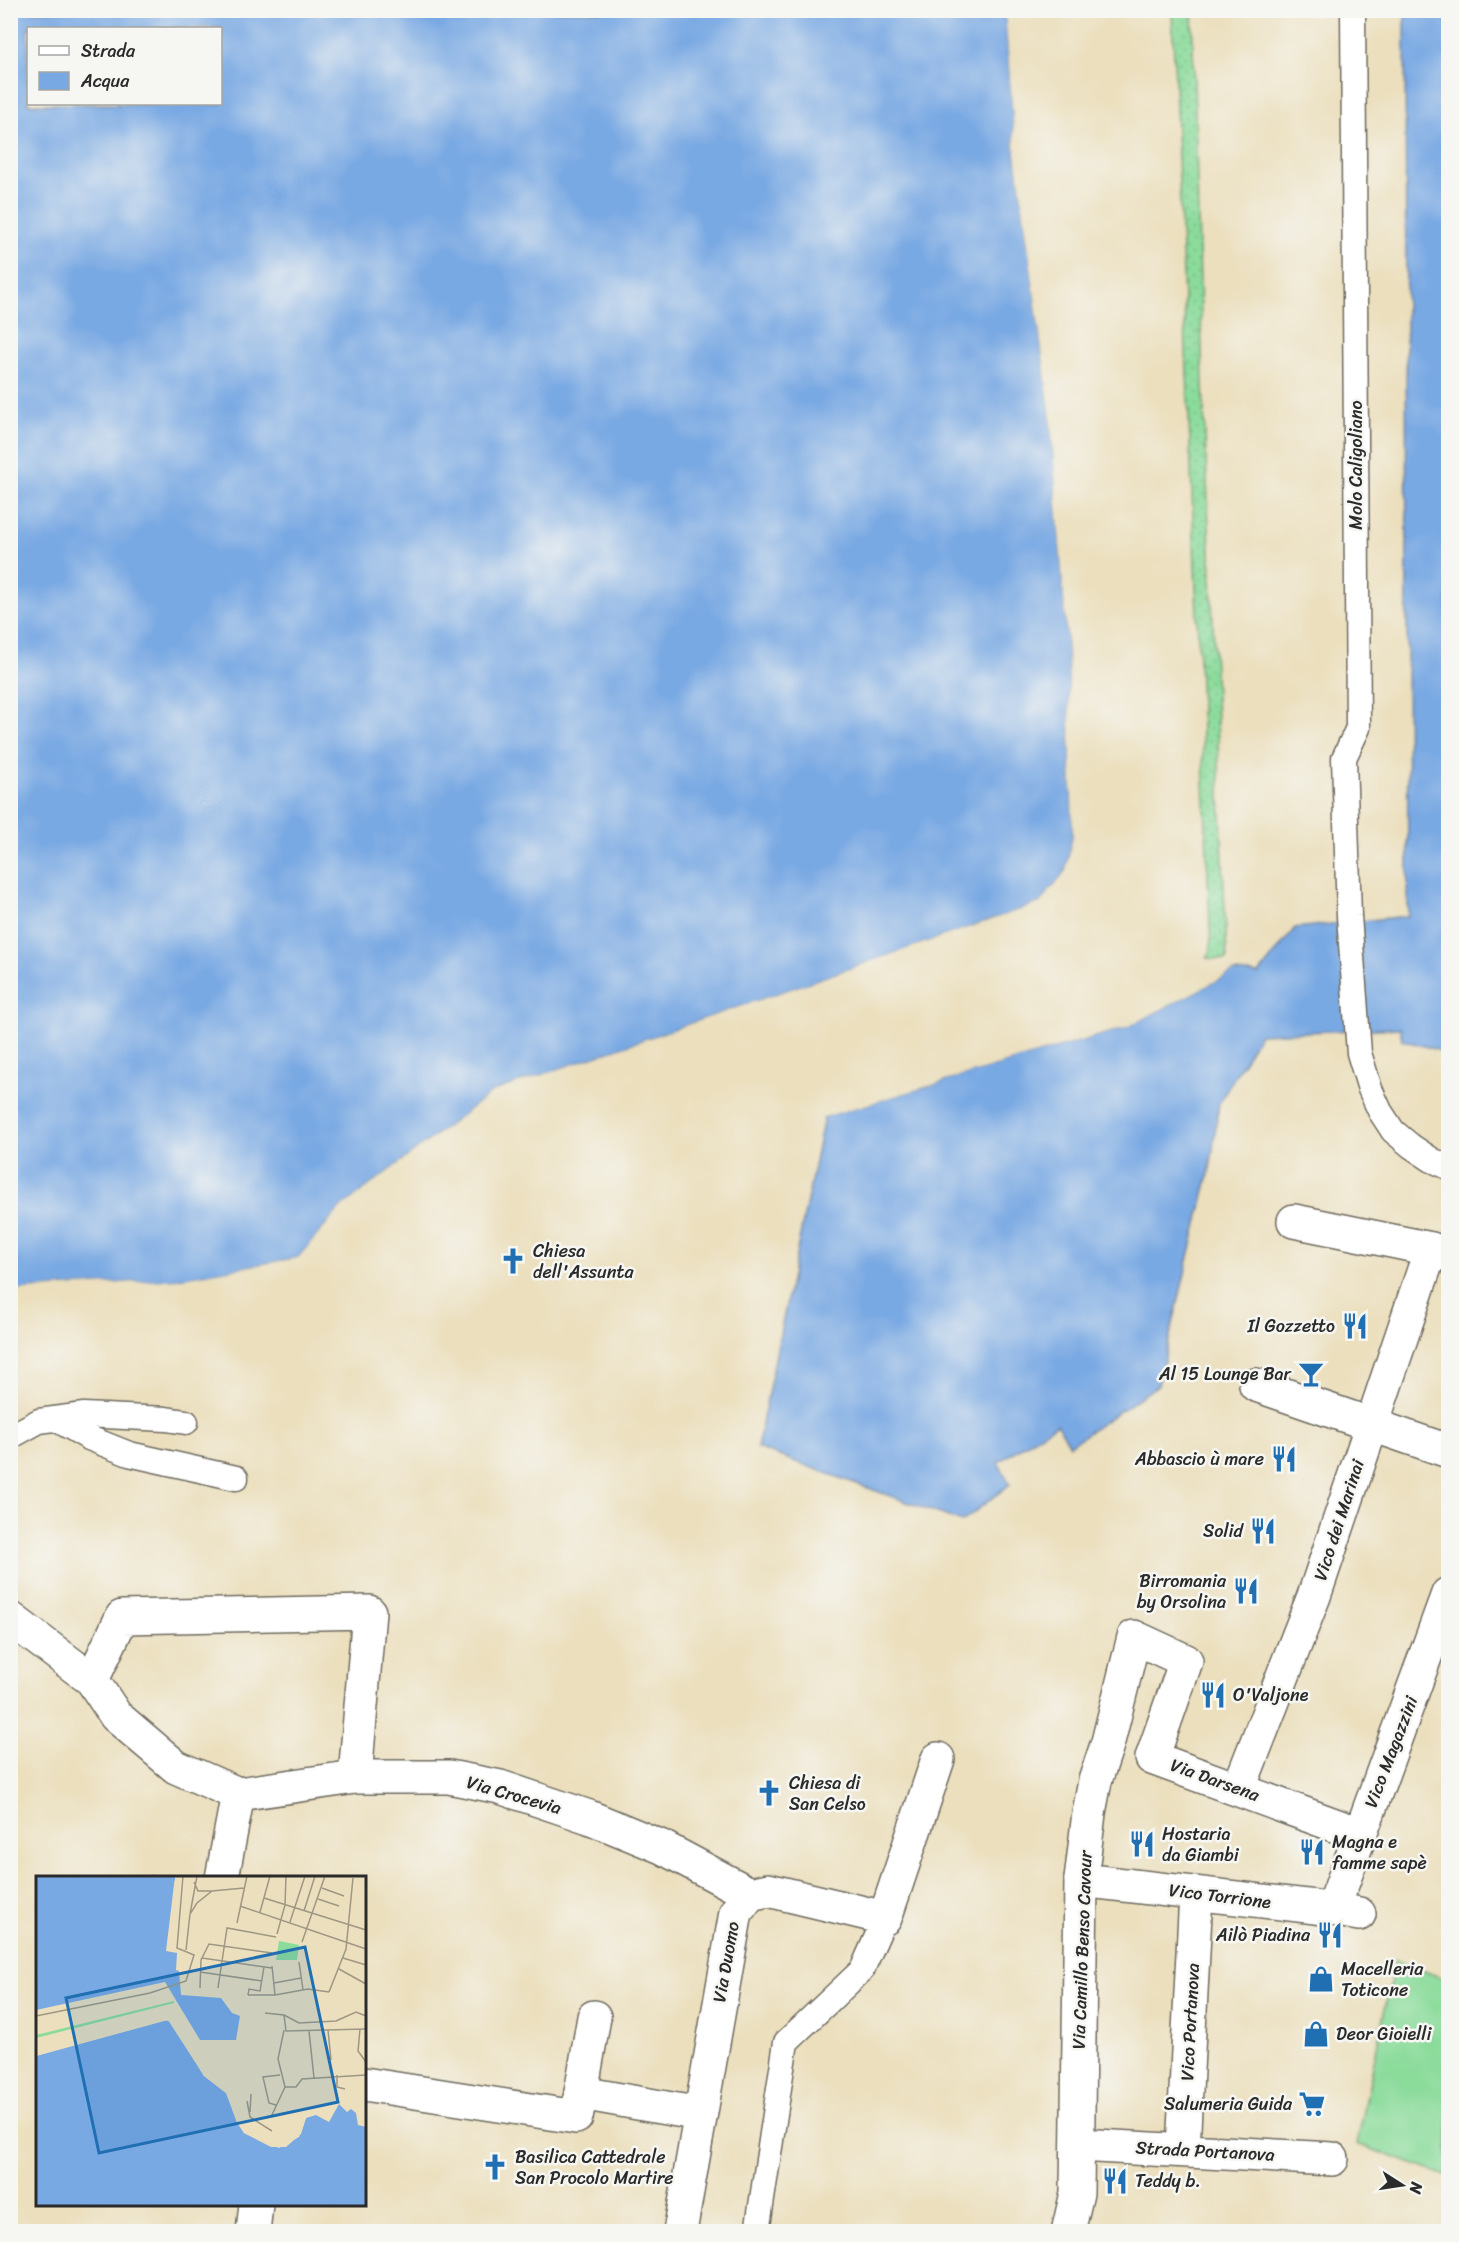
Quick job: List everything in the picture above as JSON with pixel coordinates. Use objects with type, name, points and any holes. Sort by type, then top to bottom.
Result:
[{"type":"street","points":[[1294,1221],[1440,1252]]},
{"type":"street","name":"Vico dei Marinai","points":[[1239,1788],[1314,1596],[1371,1424],[1440,1252]]},
{"type":"street","points":[[1256,1385],[1449,1451]]},
{"type":"street","name":"Vico Magazzini","points":[[1346,1912],[1359,1834],[1401,1728],[1449,1594]]},
{"type":"street","points":[[92,1680],[122,1617],[369,1612],[355,1777]]},
{"type":"street","points":[[10,1618],[92,1680],[116,1716],[176,1767],[238,1794],[222,1876]]},
{"type":"street","name":"Via Darsena","points":[[1134,1637],[1186,1661],[1152,1758],[1239,1788],[1359,1834]]},
{"type":"street","name":"Via Camillo Benso Cavour","points":[[1068,2232],[1077,2193],[1081,1880],[1095,1781],[1108,1742],[1134,1637]]},
{"type":"street","points":[[750,1894],[768,1890],[885,1918],[938,1759]]},
{"type":"street","name":"Via Crocevia","points":[[238,1794],[355,1777],[449,1777],[500,1787],[589,1817],[662,1847],[750,1894]]},
{"type":"street","name":"Vico Torrione","points":[[1081,1880],[1346,1912]]},
{"type":"street","name":"Via Duomo","points":[[680,2232],[736,1912],[750,1894]]},
{"type":"street","name":"Vico Portanova","points":[[1183,2149],[1197,1894]]},
{"type":"street","points":[[366,2084],[576,2117],[594,2017]]},
{"type":"street","points":[[581,2093],[700,2114]]},
{"type":"street","name":"Strada Portanova","points":[[1078,2145],[1332,2159]]},
{"type":"street","points":[[253,2232],[256,2206]]},
{"type":"lane","name":"Molo Caligoliano","points":[[1353,10],[1358,728],[1344,758],[1349,916],[1359,1053],[1370,1089],[1393,1131],[1432,1160],[1449,1167]]},
{"type":"lane","points":[[10,1437],[39,1421],[84,1415],[186,1422]]},
{"type":"lane","points":[[56,1419],[89,1438],[129,1454],[236,1478]]},
{"type":"lane","points":[[757,2232],[786,2042],[862,1970],[885,1918]]},
{"type":"green space","points":[[1172,11],[1192,11],[1203,384],[1227,960],[1207,958],[1211,950]]},
{"type":"green space","points":[[1395,1960],[1448,1980],[1448,2177],[1357,2144]]},
{"type":"water","points":[[11,11],[1005,11],[1015,146],[1050,411],[1068,652],[1073,835],[1066,871],[1040,903],[493,1092],[342,1207],[298,1258],[177,1279],[11,1291]]},
{"type":"water","points":[[1405,11],[1448,11],[1448,1053],[1402,1040],[1400,1028],[1260,1034],[1219,1103],[1210,1170],[1158,1385],[1070,1445],[1057,1424],[998,1462],[1010,1484],[962,1522],[757,1448],[824,1117],[1127,1027],[1233,972],[1259,974],[1295,928],[1408,916]]},
{"type":"pier","points":[[1008,10],[1018,146],[1053,411],[1071,652],[1076,835],[1069,873],[1041,906],[495,1095],[344,1210],[299,1260],[177,1282],[10,1294],[11,1291],[177,1279],[298,1258],[342,1207],[493,1092],[1040,903],[1066,871],[1073,835],[1068,652],[1050,411],[1015,146],[1005,11]]},
{"type":"pier","points":[[1231,969],[1233,972],[1127,1027],[824,1117],[825,1114],[1126,1024]]},
{"type":"place","name":"Chiesa dell'Assunta","points":[[513,1261]]},
{"type":"place","name":"Il Gozzetto","points":[[1355,1326]]},
{"type":"place","name":"Al 15 Lounge Bar","points":[[1311,1374]]},
{"type":"place","name":"Abbascio ù mare","points":[[1284,1459]]},
{"type":"place","name":"Solid","points":[[1263,1531]]},
{"type":"place","name":"Birromania by Orsolina","points":[[1246,1591]]},
{"type":"place","name":"O'Valjone","points":[[1213,1695]]},
{"type":"place","name":"Chiesa di San Celso","points":[[769,1793]]},
{"type":"place","name":"Hostaria da Giambi","points":[[1142,1844]]},
{"type":"place","name":"Magna e famme sapè","points":[[1312,1852]]},
{"type":"place","name":"Ailò Piadina","points":[[1330,1935]]},
{"type":"place","name":"Macelleria Toticone","points":[[1321,1979]]},
{"type":"place","name":"Deor Gioielli","points":[[1316,2034]]},
{"type":"place","name":"Salumeria Guida","points":[[1312,2104]]},
{"type":"place","name":"Basilica Cattedrale San Procolo Martire","points":[[495,2167]]},
{"type":"place","name":"Teddy b.","points":[[1115,2181]]}]
